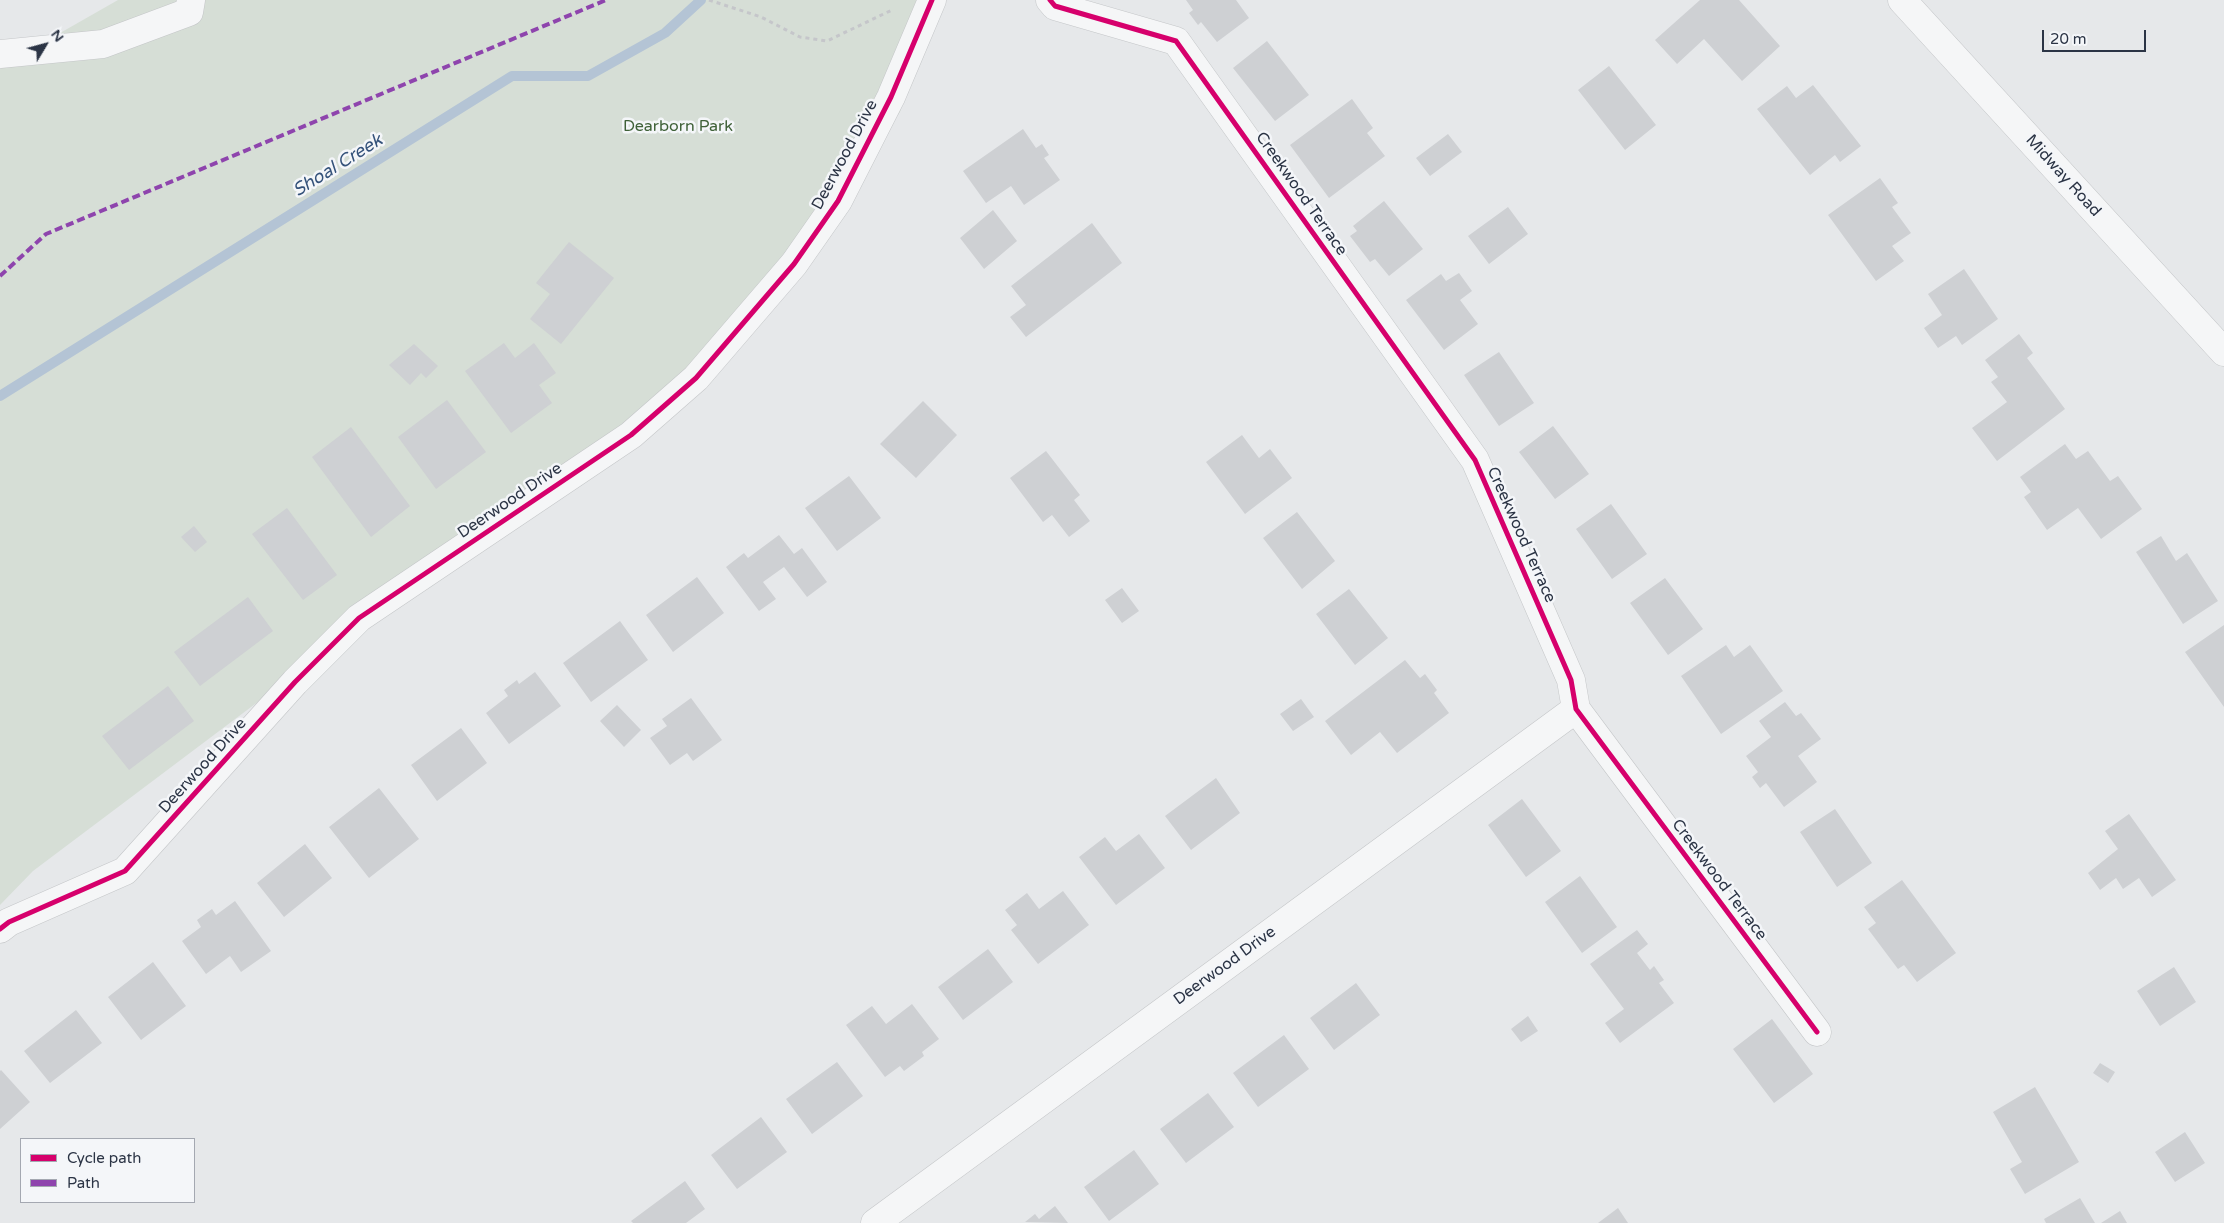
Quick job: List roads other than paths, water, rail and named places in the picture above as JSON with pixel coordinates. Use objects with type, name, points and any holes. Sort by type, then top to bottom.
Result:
[{"type":"street","points":[[0,54],[103,44],[188,12],[191,0]]},
{"type":"street","name":"Deerwood Drive","points":[[0,929],[9,922],[125,870],[295,682],[359,618],[631,435],[696,378],[794,264],[838,201],[891,97],[932,0]]},
{"type":"street","name":"Creekwood Terrace","points":[[1050,0],[1055,6],[1176,41],[1475,460],[1571,680],[1576,710],[1817,1032]]},
{"type":"street","name":"Midway Road","points":[[1902,0],[2224,352]]},
{"type":"street","name":"Deerwood Drive","points":[[875,1223],[1576,710]]},
{"type":"waterway","name":"Shoal Creek","points":[[0,396],[512,76],[588,76],[665,33],[701,0]]},
{"type":"park label","name":"Dearborn Park","points":[[678,127]]}]
